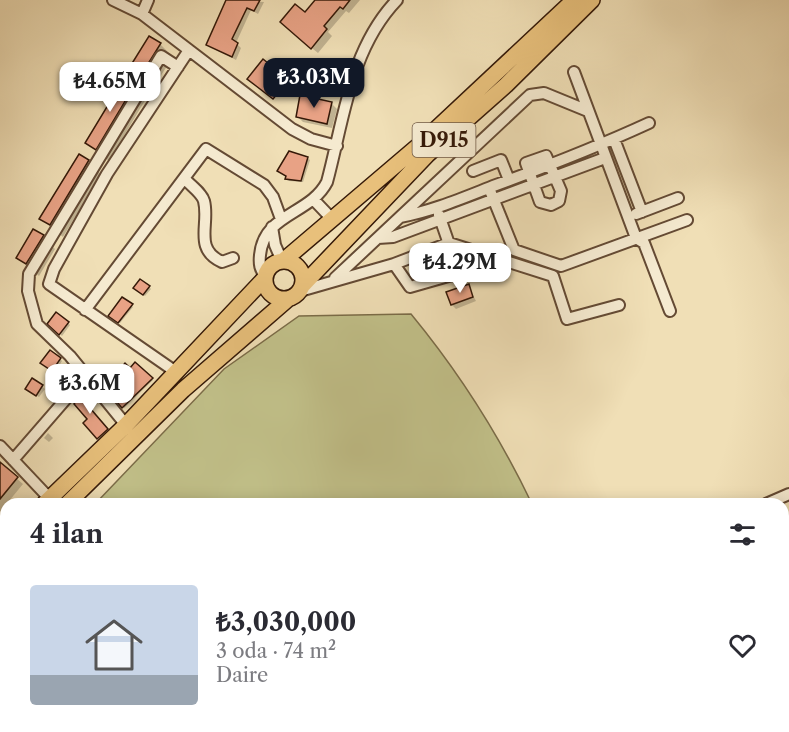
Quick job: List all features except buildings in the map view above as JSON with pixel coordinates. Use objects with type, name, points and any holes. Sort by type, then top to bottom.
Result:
[{"type":"highway","name":"D915","points":[[283,261],[418,146],[574,0]]},
{"type":"highway","name":"D915","points":[[73,498],[183,390],[297,292],[427,155],[506,85],[592,0]]},
{"type":"highway","points":[[50,498],[126,425],[265,277],[269,268],[283,261],[298,266],[303,276],[297,292],[273,296],[267,288],[265,277]]},
{"type":"street","points":[[113,0],[142,14],[292,129],[312,139],[337,146]]},
{"type":"street","points":[[142,14],[148,0]]},
{"type":"street","points":[[265,277],[260,266],[264,236],[281,219],[314,199],[327,182],[356,66],[369,36],[397,0]]},
{"type":"street","points":[[176,372],[57,292],[49,284],[107,174],[189,50]]},
{"type":"street","points":[[126,425],[69,356],[37,324],[28,291],[29,274],[161,56],[178,67]]},
{"type":"street","points":[[574,72],[636,238],[644,243],[670,311]]},
{"type":"street","points":[[332,281],[530,95],[544,93],[588,111]]},
{"type":"street","points":[[550,164],[601,146],[649,123]]},
{"type":"street","points":[[614,139],[642,212]]},
{"type":"street","points":[[85,310],[206,149],[264,185],[273,197],[281,219]]},
{"type":"street","points":[[546,156],[550,164],[562,195],[554,205],[540,202],[526,163],[546,156]]},
{"type":"street","points":[[378,238],[393,237],[605,158]]},
{"type":"street","points":[[473,171],[501,160],[509,180]]},
{"type":"street","points":[[400,217],[436,207],[530,172]]},
{"type":"street","points":[[185,179],[201,196],[204,203],[205,246],[216,259],[222,262],[233,258]]},
{"type":"street","points":[[489,188],[514,250],[561,266],[687,220]]},
{"type":"street","points":[[628,217],[678,198]]},
{"type":"street","points":[[314,199],[333,220]]},
{"type":"street","points":[[394,264],[410,287],[459,273],[436,207]]},
{"type":"street","points":[[272,227],[275,245],[283,261]]},
{"type":"street","points":[[297,292],[394,264],[449,243],[553,276],[567,319],[619,305]]},
{"type":"street","points":[[13,460],[85,377]]},
{"type":"street","points":[[1,450],[13,460],[45,498]]},
{"type":"shaded area","points":[[411,314],[477,405],[529,498],[101,498],[224,369],[299,316]]}]
